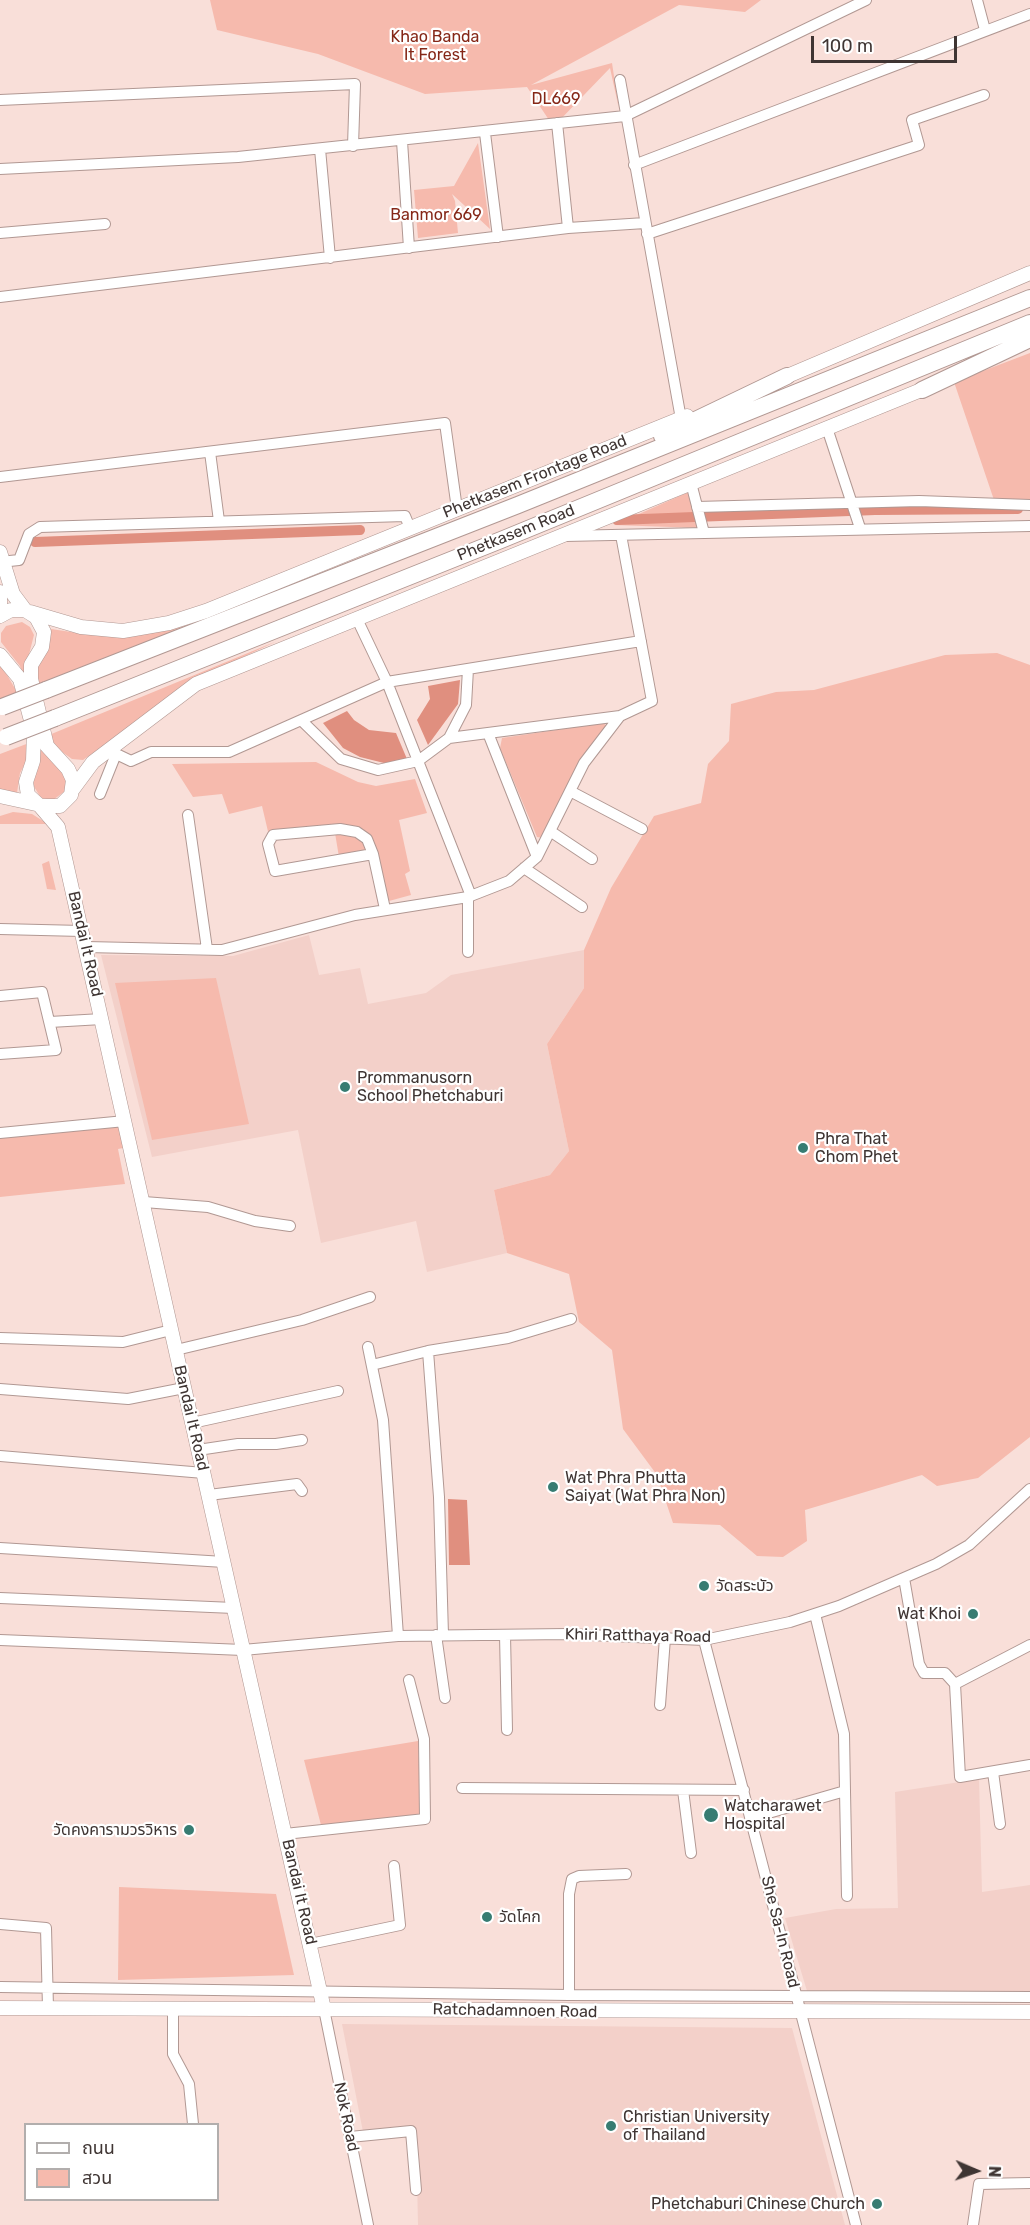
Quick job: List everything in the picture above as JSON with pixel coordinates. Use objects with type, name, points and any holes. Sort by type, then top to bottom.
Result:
[{"type":"highway","name":"Phetkasem Road","points":[[1,708],[518,505],[1030,298]]},
{"type":"highway","name":"Phetkasem Road","points":[[3,738],[501,540],[1030,323]]},
{"type":"highway","points":[[922,390],[1030,339]]},
{"type":"highway","points":[[518,505],[787,376]]},
{"type":"main road","name":"Phetkasem Frontage Road","points":[[27,611],[81,627],[123,631],[169,623],[206,611],[787,376],[1030,274]]},
{"type":"main road","points":[[58,827],[60,814],[70,795],[93,762],[112,752],[196,684],[1030,346]]},
{"type":"main road","points":[[0,796],[53,808],[70,795],[71,775],[55,758],[43,732],[31,679],[31,665],[42,647],[44,632],[41,623],[13,594],[1,559]]},
{"type":"main road","points":[[0,592],[0,604]]},
{"type":"main road","points":[[0,616],[11,610],[27,611]]},
{"type":"main road","points":[[0,655],[20,679],[34,732],[35,746],[26,788],[38,805]]},
{"type":"main road","name":"Bandai It Road","points":[[38,805],[58,827],[324,2009]]},
{"type":"main road","name":"Ratchadamnoen Road","points":[[0,2008],[1030,2012]]},
{"type":"street","points":[[0,170],[238,158],[625,116],[866,0]]},
{"type":"street","points":[[977,0],[985,30]]},
{"type":"street","points":[[634,165],[1030,14]]},
{"type":"street","points":[[620,80],[681,419]]},
{"type":"street","points":[[0,100],[355,84],[353,146]]},
{"type":"street","points":[[0,297],[568,228],[646,228],[919,145],[912,120],[984,95]]},
{"type":"street","points":[[557,123],[568,228]]},
{"type":"street","points":[[485,133],[498,237]]},
{"type":"street","points":[[402,141],[410,248]]},
{"type":"street","points":[[320,149],[330,258]]},
{"type":"street","points":[[0,233],[105,224]]},
{"type":"street","points":[[0,477],[445,423],[457,509]]},
{"type":"street","points":[[827,428],[860,528]]},
{"type":"street","points":[[210,452],[219,521]]},
{"type":"street","points":[[691,483],[703,530]]},
{"type":"street","points":[[698,509],[919,501],[1030,505]]},
{"type":"street","points":[[1,559],[19,560],[29,534],[40,527],[405,516],[410,528]]},
{"type":"street","points":[[561,536],[703,530],[1030,525]]},
{"type":"street","points":[[449,738],[620,717],[652,700],[621,535]]},
{"type":"street","points":[[357,619],[387,682],[470,897],[468,952]]},
{"type":"street","points":[[100,794],[112,752],[130,761],[151,752],[229,752],[387,682],[641,641]]},
{"type":"street","points":[[301,720],[341,759],[378,770],[418,761],[449,738],[466,705],[468,669]]},
{"type":"street","points":[[86,947],[231,948],[355,915],[470,897],[509,881],[537,857],[584,763],[620,717]]},
{"type":"street","points":[[488,733],[537,857]]},
{"type":"street","points":[[570,791],[642,829]]},
{"type":"street","points":[[188,814],[207,949]]},
{"type":"street","points":[[373,854],[274,871],[268,844],[273,835],[340,829],[357,832],[367,839],[373,854],[385,909]]},
{"type":"street","points":[[550,831],[592,860]]},
{"type":"street","points":[[524,867],[582,907]]},
{"type":"street","points":[[0,929],[82,931]]},
{"type":"street","points":[[0,996],[42,992],[56,1050],[0,1054]]},
{"type":"street","points":[[50,1022],[102,1019]]},
{"type":"street","points":[[0,1133],[125,1121]]},
{"type":"street","points":[[144,1202],[208,1207],[255,1221],[290,1226]]},
{"type":"street","points":[[176,1350],[302,1320],[370,1297]]},
{"type":"street","points":[[372,1365],[428,1351],[508,1338],[571,1319]]},
{"type":"street","points":[[0,1338],[123,1342],[171,1330]]},
{"type":"street","points":[[368,1347],[383,1420],[398,1636]]},
{"type":"street","points":[[428,1351],[439,1497],[440,1635],[445,1698]]},
{"type":"street","points":[[0,1389],[128,1399],[184,1388]]},
{"type":"street","points":[[192,1423],[338,1391]]},
{"type":"street","points":[[198,1450],[246,1443],[276,1444],[302,1440]]},
{"type":"street","points":[[0,1456],[204,1473]]},
{"type":"street","points":[[209,1495],[297,1484],[302,1491]]},
{"type":"street","name":"Khiri Ratthaya Road","points":[[0,1640],[243,1650],[398,1636],[440,1635],[704,1640],[790,1622],[815,1614],[936,1564],[969,1545],[1030,1489]]},
{"type":"street","points":[[0,1548],[224,1562]]},
{"type":"street","points":[[904,1578],[920,1664],[924,1673],[945,1673],[955,1684],[960,1777],[1030,1765]]},
{"type":"street","points":[[0,1598],[234,1608]]},
{"type":"street","points":[[815,1614],[844,1734],[847,1896]]},
{"type":"street","points":[[505,1635],[507,1730]]},
{"type":"street","points":[[660,1705],[665,1638]]},
{"type":"street","name":"She Sa-In Road","points":[[704,1640],[856,2225]]},
{"type":"street","points":[[955,1684],[1030,1645]]},
{"type":"street","points":[[285,1834],[425,1819],[424,1739],[409,1680]]},
{"type":"street","points":[[993,1772],[1000,1824]]},
{"type":"street","points":[[462,1788],[744,1790]]},
{"type":"street","points":[[683,1790],[691,1853]]},
{"type":"street","points":[[751,1818],[845,1791]]},
{"type":"street","points":[[310,1944],[400,1925],[394,1866]]},
{"type":"street","points":[[569,1995],[569,1894],[572,1879],[579,1876],[626,1874]]},
{"type":"street","points":[[0,1924],[46,1929],[48,2008]]},
{"type":"street","points":[[0,1986],[321,1993],[1030,1997]]},
{"type":"street","points":[[171,1988],[173,2054],[189,2084],[193,2123]]},
{"type":"street","points":[[885,1996],[885,2012]]},
{"type":"street","name":"Nok Road","points":[[324,2009],[368,2225]]},
{"type":"street","points":[[350,2137],[411,2131],[416,2190]]},
{"type":"street","points":[[974,2225],[979,2184],[1030,2183]]},
{"type":"shaded area","points":[[460,680],[458,704],[428,745],[417,720],[430,699],[428,686]]},
{"type":"shaded area","points":[[347,711],[354,720],[369,730],[396,733],[407,759],[384,763],[360,757],[343,748],[323,723]]},
{"type":"shaded area","name":"Prommanusorn School Phetchaburi","points":[[309,935],[319,975],[360,968],[368,1004],[426,993],[451,975],[584,950],[584,988],[547,1044],[569,1151],[550,1175],[494,1190],[507,1253],[427,1272],[416,1221],[321,1243],[298,1130],[152,1157],[101,955],[233,956]]},
{"type":"shaded area","points":[[448,1499],[467,1500],[470,1565],[449,1565]]},
{"type":"shaded area","points":[[979,1779],[982,1892],[1030,1885],[1030,1992],[807,1991],[785,1918],[836,1909],[898,1908],[895,1792]]},
{"type":"shaded area","points":[[342,2024],[792,2028],[845,2225],[418,2225],[416,2133],[364,2137]]},
{"type":"green space","name":"Khao Banda It Forest","points":[[210,0],[761,0],[745,12],[679,5],[531,85],[612,63],[619,109],[610,68],[557,123],[549,120],[527,87],[425,94],[318,54],[217,30]]},
{"type":"green space","name":"Banmor 669","points":[[478,143],[490,229],[452,194],[455,201],[458,233],[418,238],[414,190],[454,186]]},
{"type":"green space","points":[[1030,353],[1030,500],[994,500],[954,382]]},
{"type":"green space","points":[[691,491],[700,528],[614,525]]},
{"type":"green space","points":[[223,609],[115,658],[47,684],[38,684],[36,669],[49,642],[51,629],[91,635],[126,636]]},
{"type":"green space","points":[[22,622],[30,627],[34,635],[26,666],[26,683],[20,666],[1,642],[1,633],[6,626]]},
{"type":"green space","points":[[277,641],[203,676],[83,760],[72,759],[55,747],[49,735]]},
{"type":"green space","points":[[997,653],[1030,665],[1030,1437],[978,1478],[937,1486],[922,1475],[805,1510],[807,1541],[783,1557],[757,1556],[720,1525],[673,1523],[657,1475],[623,1429],[612,1350],[579,1322],[569,1274],[507,1253],[494,1190],[550,1175],[569,1151],[547,1044],[584,988],[584,950],[611,888],[654,816],[701,803],[708,764],[729,741],[731,704],[776,692],[814,690],[945,655]]},
{"type":"green space","points":[[0,663],[17,692],[0,702]]},
{"type":"green space","points":[[603,723],[607,726],[543,838],[537,837],[500,748],[502,738]]},
{"type":"green space","points":[[29,743],[27,760],[20,773],[17,793],[0,790],[0,754]]},
{"type":"green space","points":[[40,748],[63,773],[67,781],[65,791],[53,800],[41,798],[33,785]]},
{"type":"green space","points":[[316,762],[358,782],[376,786],[415,779],[427,813],[399,820],[410,871],[405,874],[411,895],[378,904],[369,858],[340,863],[335,833],[270,840],[262,806],[229,814],[222,794],[193,797],[172,764]]},
{"type":"green space","points":[[13,812],[32,814],[48,824],[0,824],[0,816]]},
{"type":"green space","points":[[49,861],[56,890],[47,889],[42,864]]},
{"type":"green space","points":[[216,978],[249,1124],[152,1140],[115,983]]},
{"type":"green space","points":[[120,1124],[123,1148],[118,1149],[125,1184],[0,1197],[0,1134]]},
{"type":"green space","points":[[418,1741],[421,1814],[321,1825],[304,1760]]},
{"type":"green space","points":[[119,1887],[276,1894],[294,1975],[118,1980]]},
{"type":"waterway","points":[[617,520],[875,510],[1018,509]]},
{"type":"waterway","points":[[35,542],[360,530]]},
{"type":"place","name":"Prommanusorn School Phetchaburi","points":[[345,1087]]},
{"type":"place","name":"Phra That Chom Phet","points":[[803,1148]]},
{"type":"place","name":"Wat Phra Phutta Saiyat (Wat Phra Non)","points":[[553,1487]]},
{"type":"place","name":"วัดสระบัว","points":[[704,1586]]},
{"type":"place","name":"Wat Khoi","points":[[973,1614]]},
{"type":"place","name":"Watcharawet Hospital","points":[[711,1815]]},
{"type":"place","name":"วัดคงคารามวรวิหาร","points":[[189,1830]]},
{"type":"place","name":"วัดโคก","points":[[487,1917]]},
{"type":"place","name":"Christian University of Thailand","points":[[611,2126]]},
{"type":"place","name":"Phetchaburi Chinese Church","points":[[877,2204]]},
{"type":"park label","name":"DL669","points":[[556,99]]}]
